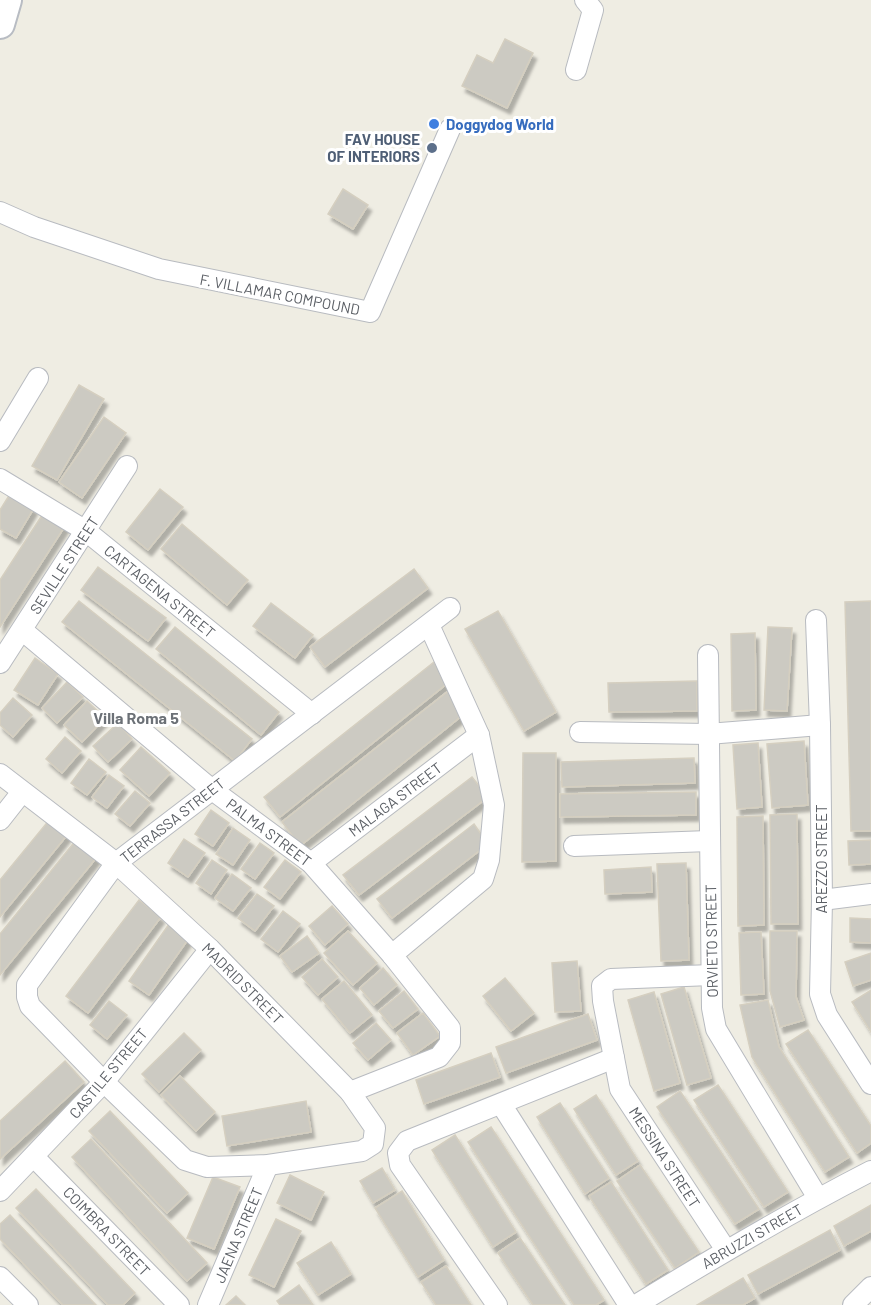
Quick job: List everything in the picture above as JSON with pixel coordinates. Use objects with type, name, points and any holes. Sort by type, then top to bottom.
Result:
[{"type":"main road","points":[[0,24],[7,0]]},
{"type":"street","points":[[576,70],[593,10],[585,0]]},
{"type":"street","name":"F. VILLAMAR COMPOUND","points":[[0,212],[34,227],[159,269],[370,312],[450,129]]},
{"type":"street","points":[[0,441],[38,378]]},
{"type":"street","name":"SEVILLE STREET","points":[[0,663],[127,466]]},
{"type":"street","name":"CARTAGENA STREET","points":[[0,479],[86,531],[312,714]]},
{"type":"street","name":"TERRASSA STREET","points":[[267,1165],[207,1167],[185,1160],[30,1006],[27,985],[116,862],[450,608]]},
{"type":"street","name":"AREZZO STREET","points":[[816,620],[822,900],[820,994],[827,1015],[871,1084]]},
{"type":"street","points":[[392,955],[483,879],[489,860],[494,805],[479,735],[429,625]]},
{"type":"street","name":"PALMA STREET","points":[[22,630],[211,789],[311,863],[392,955],[450,1028],[450,1043],[439,1056],[350,1092]]},
{"type":"street","name":"ORVIETO STREET","points":[[708,655],[711,975],[712,1008],[716,1029],[818,1198]]},
{"type":"street","points":[[580,732],[708,734],[820,726]]},
{"type":"street","name":"MALAGA STREET","points":[[311,863],[479,735]]},
{"type":"street","name":"MADRID STREET","points":[[0,774],[116,862],[210,949],[350,1092],[375,1128],[373,1144],[362,1151],[267,1165]]},
{"type":"street","points":[[0,820],[22,792]]},
{"type":"street","points":[[574,846],[710,841]]},
{"type":"street","points":[[822,900],[871,894]]},
{"type":"street","name":"CASTILE STREET","points":[[0,1191],[104,1082],[210,949]]},
{"type":"street","name":"MESSINA STREET","points":[[711,975],[611,979],[602,986],[620,1089],[726,1250]]},
{"type":"street","points":[[497,1305],[400,1165],[398,1153],[407,1141],[614,1058]]},
{"type":"street","points":[[501,1104],[629,1305]]},
{"type":"street","name":"COIMBRA STREET","points":[[34,1157],[179,1305]]},
{"type":"street","name":"JAENA STREET","points":[[208,1305],[267,1165]]},
{"type":"street","name":"ABRUZZI STREET","points":[[636,1305],[726,1250],[818,1198],[871,1172]]},
{"type":"street","points":[[0,1277],[28,1305]]},
{"type":"street","points":[[854,1305],[871,1287]]},
{"type":"building","points":[[505,39],[533,53],[507,108],[462,86],[477,55],[493,63]]},
{"type":"building","points":[[343,189],[368,205],[353,229],[328,214]]},
{"type":"building","points":[[79,385],[104,399],[57,480],[32,466]]},
{"type":"building","points":[[104,417],[126,433],[82,498],[59,482]]},
{"type":"building","points":[[160,489],[183,507],[148,550],[126,532]]},
{"type":"building","points":[[10,494],[34,508],[16,538],[0,529],[0,510]]},
{"type":"building","points":[[46,509],[67,523],[0,627],[0,580]]},
{"type":"building","points":[[182,524],[248,580],[227,605],[161,549]]},
{"type":"building","points":[[98,567],[166,618],[148,641],[81,590]]},
{"type":"building","points":[[414,569],[428,588],[325,667],[310,647]]},
{"type":"building","points":[[79,601],[252,739],[235,761],[62,622]]},
{"type":"building","points":[[871,601],[871,831],[851,831],[845,602]]},
{"type":"building","points":[[271,603],[313,635],[295,658],[253,626]]},
{"type":"building","points":[[498,611],[556,712],[524,731],[465,629]]},
{"type":"building","points":[[175,627],[279,712],[261,735],[156,649]]},
{"type":"building","points":[[768,627],[792,628],[787,711],[764,710]]},
{"type":"building","points":[[755,633],[756,710],[732,711],[731,634]]},
{"type":"building","points":[[35,658],[58,674],[38,705],[14,690]]},
{"type":"building","points":[[434,662],[449,682],[280,817],[264,797]]},
{"type":"building","points":[[697,681],[697,711],[609,712],[608,683]]},
{"type":"building","points":[[67,682],[83,697],[57,723],[42,708]]},
{"type":"building","points":[[451,689],[464,714],[300,846],[282,822]]},
{"type":"building","points":[[13,698],[32,715],[13,737],[0,725],[0,713]]},
{"type":"building","points":[[87,701],[105,718],[82,742],[64,725]]},
{"type":"building","points":[[118,723],[132,739],[108,762],[93,746]]},
{"type":"building","points":[[65,737],[81,751],[62,773],[46,759]]},
{"type":"building","points":[[804,741],[808,805],[772,808],[767,744]]},
{"type":"building","points":[[758,743],[762,807],[737,809],[733,745]]},
{"type":"building","points":[[141,747],[170,773],[149,796],[120,770]]},
{"type":"building","points":[[523,753],[556,753],[556,861],[522,862]]},
{"type":"building","points":[[694,758],[695,783],[562,787],[561,762]]},
{"type":"building","points":[[89,759],[106,772],[87,795],[71,783]]},
{"type":"building","points":[[109,775],[124,786],[107,808],[92,797]]},
{"type":"building","points":[[472,777],[488,797],[359,895],[343,875]]},
{"type":"building","points":[[135,791],[150,803],[130,826],[115,814]]},
{"type":"building","points":[[696,792],[696,815],[560,817],[560,794]]},
{"type":"building","points":[[211,810],[229,823],[213,846],[195,834]]},
{"type":"building","points":[[797,814],[798,924],[771,924],[770,815]]},
{"type":"building","points":[[763,816],[764,925],[738,926],[737,817]]},
{"type":"building","points":[[50,819],[68,834],[0,917],[0,880]]},
{"type":"building","points":[[474,824],[488,844],[392,918],[377,899]]},
{"type":"building","points":[[233,828],[250,840],[233,865],[216,854]]},
{"type":"building","points":[[184,839],[205,853],[188,877],[168,863]]},
{"type":"building","points":[[76,840],[97,857],[0,975],[0,934]]},
{"type":"building","points":[[871,840],[871,864],[849,865],[848,841]]},
{"type":"building","points":[[260,843],[274,853],[255,879],[241,869]]},
{"type":"building","points":[[212,860],[227,870],[211,894],[196,883]]},
{"type":"building","points":[[285,860],[301,872],[280,899],[264,887]]},
{"type":"building","points":[[686,863],[689,960],[661,961],[657,864]]},
{"type":"building","points":[[651,867],[652,892],[605,894],[604,870]]},
{"type":"building","points":[[232,874],[251,888],[233,911],[215,898]]},
{"type":"building","points":[[257,894],[274,906],[255,931],[238,918]]},
{"type":"building","points":[[139,900],[161,917],[88,1013],[66,996]]},
{"type":"building","points":[[332,906],[348,924],[325,945],[309,926]]},
{"type":"building","points":[[283,911],[300,924],[278,952],[261,939]]},
{"type":"building","points":[[850,918],[871,919],[871,943],[850,942]]},
{"type":"building","points":[[169,924],[189,938],[149,995],[129,981]]},
{"type":"building","points":[[348,931],[377,963],[353,985],[324,953]]},
{"type":"building","points":[[770,931],[797,931],[796,997],[804,1020],[780,1027],[770,991]]},
{"type":"building","points":[[761,932],[764,994],[741,995],[739,933]]},
{"type":"building","points":[[307,936],[319,953],[292,972],[280,956]]},
{"type":"building","points":[[871,953],[871,980],[853,986],[845,962]]},
{"type":"building","points":[[322,959],[338,977],[318,995],[302,977]]},
{"type":"building","points":[[577,961],[581,1011],[555,1012],[552,963]]},
{"type":"building","points":[[383,968],[397,985],[374,1005],[360,988]]},
{"type":"building","points":[[505,978],[534,1013],[511,1031],[483,996]]},
{"type":"building","points":[[344,981],[372,1015],[350,1033],[322,999]]},
{"type":"building","points":[[684,987],[711,1078],[687,1085],[661,994]]},
{"type":"building","points":[[871,990],[871,1032],[852,1002]]},
{"type":"building","points":[[404,991],[418,1009],[393,1028],[379,1011]]},
{"type":"building","points":[[654,992],[680,1083],[654,1091],[628,1000]]},
{"type":"building","points":[[768,1000],[779,1047],[849,1157],[825,1172],[752,1057],[740,1005]]},
{"type":"building","points":[[109,1001],[127,1015],[107,1039],[90,1025]]},
{"type":"building","points":[[423,1013],[440,1036],[413,1055],[397,1033]]},
{"type":"building","points":[[588,1014],[597,1040],[506,1073],[496,1047]]},
{"type":"building","points":[[376,1023],[391,1040],[368,1060],[353,1043]]},
{"type":"building","points":[[808,1030],[871,1126],[871,1143],[857,1153],[786,1044]]},
{"type":"building","points":[[184,1033],[201,1050],[159,1092],[142,1074]]},
{"type":"building","points":[[491,1053],[500,1077],[424,1104],[416,1080]]},
{"type":"building","points":[[65,1061],[84,1082],[0,1159],[0,1121]]},
{"type":"building","points":[[180,1076],[215,1112],[196,1131],[161,1095]]},
{"type":"building","points":[[718,1085],[788,1192],[764,1207],[694,1100]]},
{"type":"building","points":[[680,1091],[759,1209],[735,1224],[657,1107]]},
{"type":"building","points":[[596,1095],[638,1161],[616,1175],[574,1109]]},
{"type":"building","points":[[306,1101],[311,1132],[227,1146],[222,1116]]},
{"type":"building","points":[[560,1103],[609,1178],[585,1194],[537,1117]]},
{"type":"building","points":[[110,1111],[188,1193],[167,1213],[89,1131]]},
{"type":"building","points":[[491,1127],[604,1300],[596,1305],[574,1305],[468,1142]]},
{"type":"building","points":[[455,1135],[516,1232],[493,1247],[432,1150]]},
{"type":"building","points":[[91,1139],[207,1263],[187,1281],[72,1157]]},
{"type":"building","points":[[640,1165],[699,1252],[675,1268],[617,1181]]},
{"type":"building","points":[[382,1168],[395,1190],[373,1203],[360,1181]]},
{"type":"building","points":[[290,1175],[324,1192],[311,1220],[277,1203]]},
{"type":"building","points":[[213,1177],[240,1187],[214,1249],[187,1238]]},
{"type":"building","points":[[611,1182],[668,1270],[646,1284],[589,1196]]},
{"type":"building","points":[[36,1189],[135,1293],[123,1305],[108,1305],[16,1208]]},
{"type":"building","points":[[402,1191],[444,1260],[418,1277],[375,1208]]},
{"type":"building","points":[[871,1205],[871,1231],[844,1246],[834,1226]]},
{"type":"building","points":[[10,1215],[96,1305],[63,1305],[0,1239],[0,1224]]},
{"type":"building","points":[[276,1219],[301,1231],[274,1287],[249,1275]]},
{"type":"building","points":[[830,1230],[840,1250],[758,1294],[748,1275]]},
{"type":"building","points":[[520,1238],[565,1305],[533,1305],[498,1253]]},
{"type":"building","points":[[331,1242],[351,1274],[318,1295],[297,1263]]},
{"type":"building","points":[[446,1266],[471,1305],[436,1305],[421,1282]]},
{"type":"building","points":[[743,1278],[755,1298],[743,1305],[697,1305]]},
{"type":"building","points":[[299,1285],[313,1305],[280,1305],[277,1301]]},
{"type":"building","points":[[236,1296],[245,1305],[226,1305]]},
{"type":"place","name":"Doggydog World","points":[[434,124]]},
{"type":"place","name":"FAV HOUSE OF INTERIORS","points":[[432,148]]},
{"type":"district","name":"Villa Roma 5","points":[[136,717]]}]
